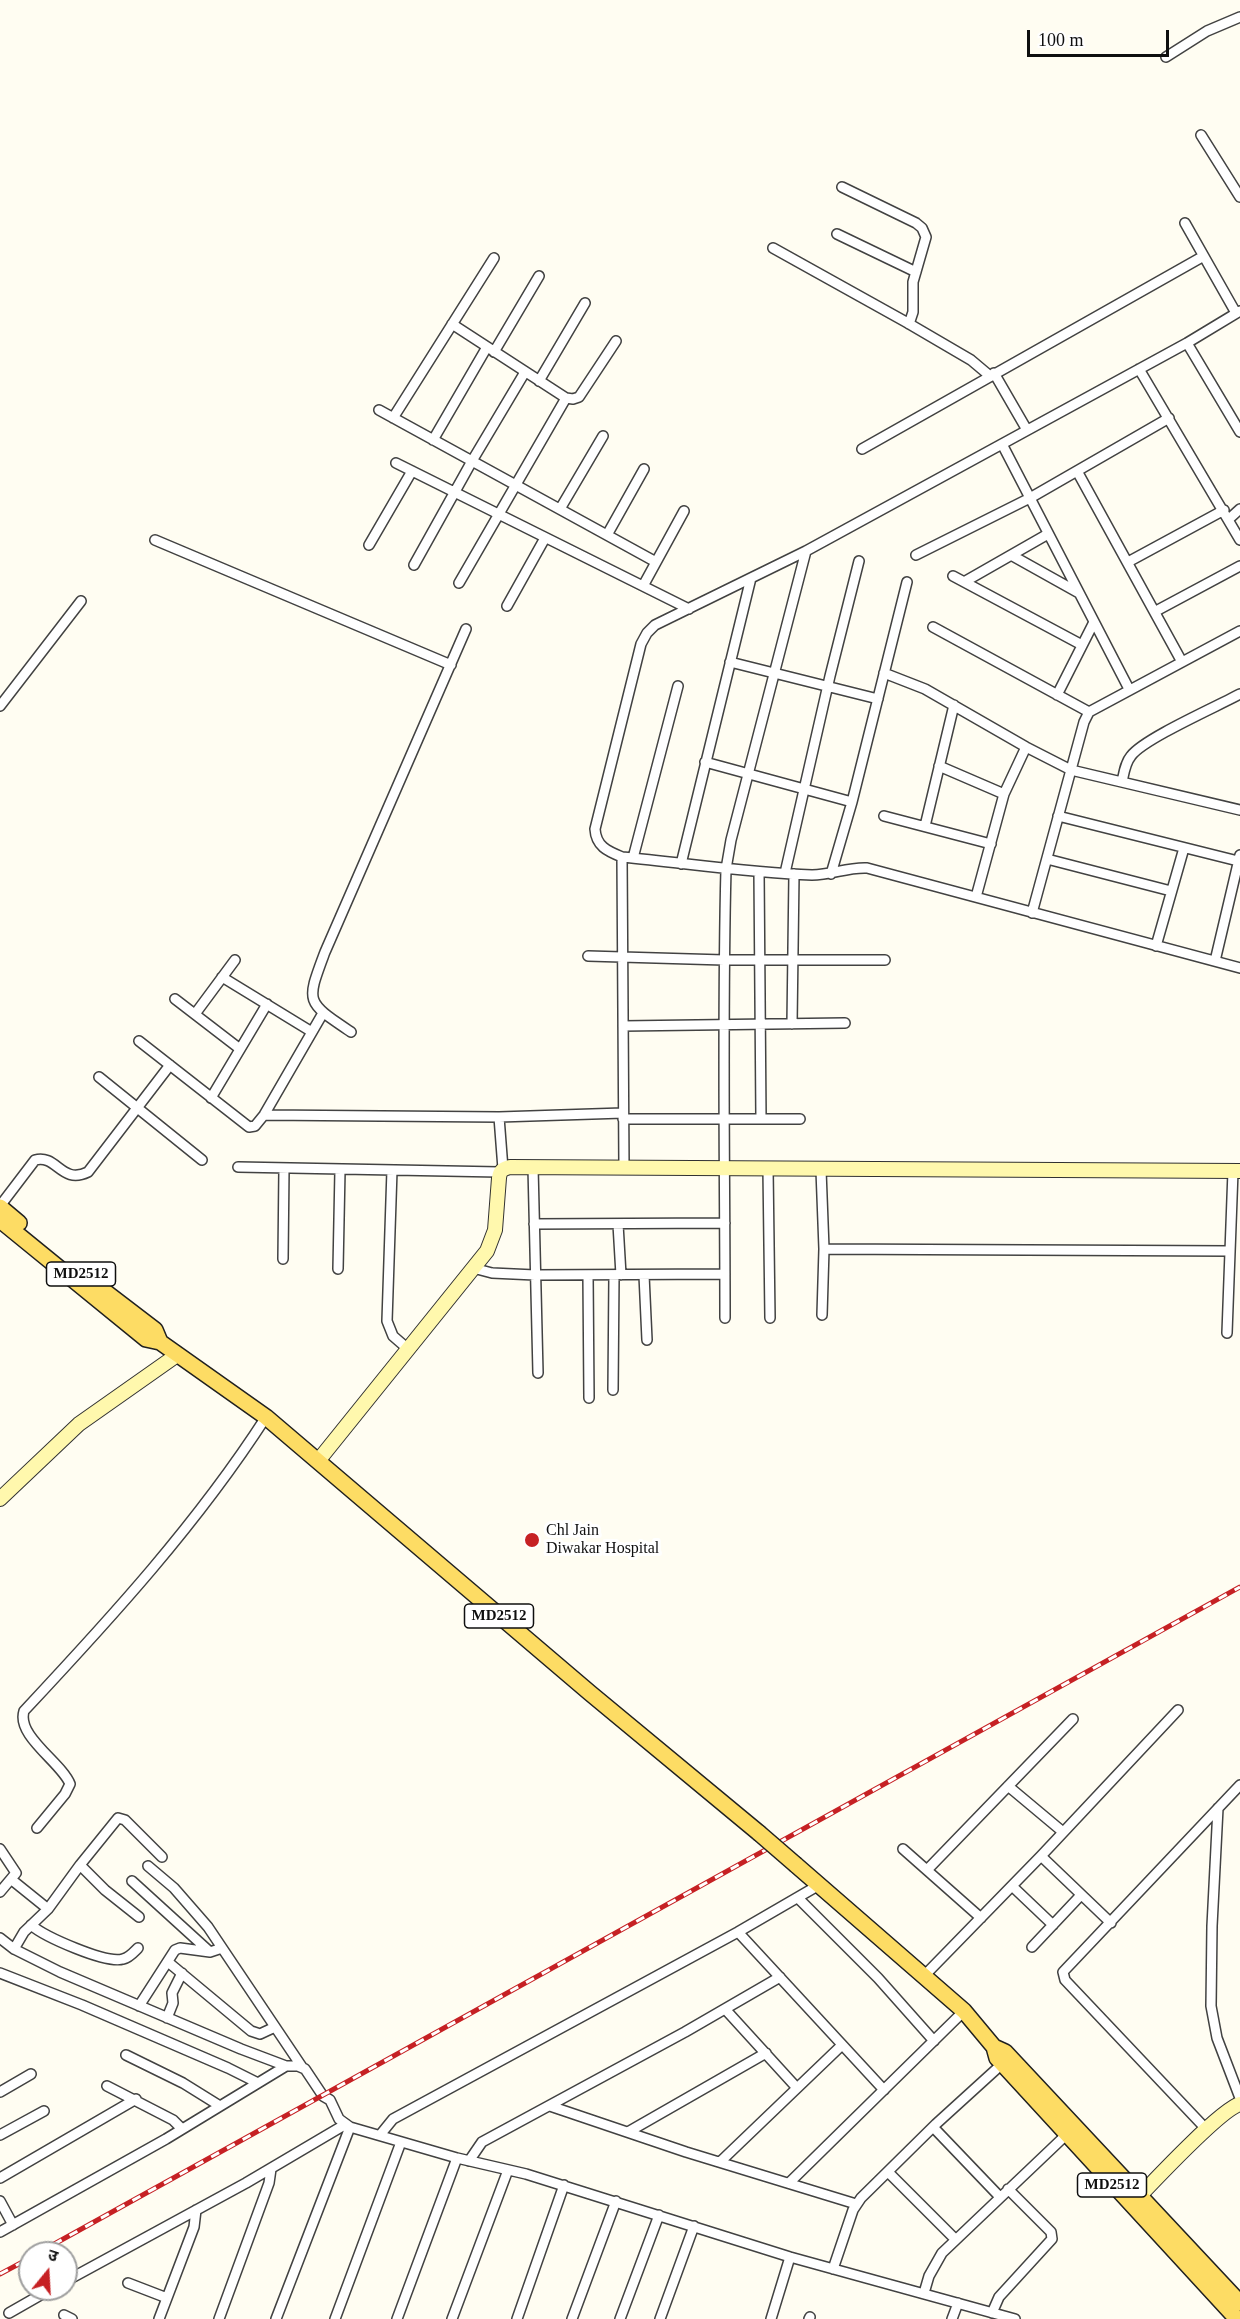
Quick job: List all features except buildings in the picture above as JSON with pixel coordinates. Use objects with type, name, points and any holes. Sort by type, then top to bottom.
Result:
[{"type":"main road","name":"MD2512","points":[[0,1206],[80,1273],[155,1330],[160,1342]]},
{"type":"main road","name":"MD2512","points":[[0,1220],[146,1340],[160,1342],[266,1417],[590,1694],[759,1833],[924,1976],[964,2011],[994,2047],[997,2058],[1066,2136],[1240,2303]]},
{"type":"main road","name":"MD2512","points":[[994,2047],[1005,2052],[1237,2319]]},
{"type":"street","points":[[1166,57],[1207,31],[1240,17]]},
{"type":"street","points":[[1201,135],[1240,197]]},
{"type":"street","points":[[842,187],[922,228],[926,237],[913,282],[913,312],[909,324]]},
{"type":"street","points":[[1185,223],[1202,257],[1238,312],[1187,343],[1002,444],[806,550],[655,625],[647,633],[638,655],[595,829],[595,838],[607,851],[622,857],[726,869],[831,874],[847,868],[867,868],[1240,968]]},
{"type":"street","points":[[837,234],[916,272]]},
{"type":"street","points":[[773,248],[909,324],[992,374],[1027,430]]},
{"type":"street","points":[[862,449],[1202,257]]},
{"type":"street","points":[[393,418],[494,258]]},
{"type":"street","points":[[433,440],[538,276]]},
{"type":"street","points":[[539,381],[585,303]]},
{"type":"street","points":[[452,324],[566,398],[573,399],[579,397],[616,341]]},
{"type":"street","points":[[1187,343],[1240,432]]},
{"type":"street","points":[[1139,369],[1240,540]]},
{"type":"street","points":[[414,565],[525,372]]},
{"type":"street","points":[[459,583],[566,398]]},
{"type":"street","points":[[379,410],[656,562]]},
{"type":"street","points":[[916,555],[1030,498],[1169,418]]},
{"type":"street","points":[[561,509],[603,436]]},
{"type":"street","points":[[1002,444],[1129,689]]},
{"type":"street","points":[[396,463],[689,609]]},
{"type":"street","points":[[606,535],[644,469]]},
{"type":"street","points":[[369,545],[412,471]]},
{"type":"street","points":[[1077,471],[1182,662]]},
{"type":"street","points":[[1229,519],[1240,509]]},
{"type":"street","points":[[1128,562],[1224,510]]},
{"type":"street","points":[[643,586],[684,511]]},
{"type":"street","points":[[963,582],[1048,534]]},
{"type":"street","points":[[507,606],[545,538]]},
{"type":"street","points":[[155,540],[451,665]]},
{"type":"street","points":[[725,1318],[723,960],[726,869],[748,773],[806,550]]},
{"type":"street","points":[[1011,555],[1079,593]]},
{"type":"street","points":[[792,1024],[789,873],[804,789],[859,561]]},
{"type":"street","points":[[1156,611],[1240,566]]},
{"type":"street","points":[[953,576],[1082,645]]},
{"type":"street","points":[[681,864],[751,578]]},
{"type":"street","points":[[831,874],[852,802],[907,582]]},
{"type":"street","points":[[0,706],[81,600]]},
{"type":"street","points":[[1057,694],[1094,622]]},
{"type":"street","points":[[933,627],[1089,712]]},
{"type":"street","points":[[351,1032],[323,1013],[315,1003],[312,987],[325,952],[466,629]]},
{"type":"street","points":[[1032,913],[1084,722],[1089,712],[1240,631]]},
{"type":"street","points":[[730,662],[878,699]]},
{"type":"street","points":[[884,673],[916,685],[1071,770],[1240,810]]},
{"type":"street","points":[[633,858],[678,686]]},
{"type":"street","points":[[1122,782],[1127,763],[1135,750],[1240,694]]},
{"type":"street","points":[[925,826],[954,705]]},
{"type":"street","points":[[976,897],[1005,794],[1026,747]]},
{"type":"street","points":[[705,762],[852,802]]},
{"type":"street","points":[[939,766],[1005,794]]},
{"type":"street","points":[[884,816],[991,844]]},
{"type":"street","points":[[1058,816],[1184,848],[1239,858],[1215,961]]},
{"type":"street","points":[[1156,946],[1184,848]]},
{"type":"street","points":[[622,857],[624,1168]]},
{"type":"street","points":[[1047,859],[1171,891]]},
{"type":"street","points":[[759,872],[760,1119]]},
{"type":"street","points":[[588,956],[723,960],[885,960]]},
{"type":"street","points":[[195,1014],[235,960]]},
{"type":"street","points":[[222,977],[312,1032]]},
{"type":"street","points":[[175,999],[240,1049]]},
{"type":"street","points":[[211,1098],[267,1004]]},
{"type":"street","points":[[139,1041],[249,1127],[255,1126],[264,1115],[323,1013]]},
{"type":"street","points":[[623,1026],[845,1023]]},
{"type":"street","points":[[0,1206],[35,1160],[47,1160],[68,1175],[74,1176],[88,1172],[170,1065]]},
{"type":"street","points":[[99,1077],[202,1160]]},
{"type":"street","points":[[264,1115],[800,1119]]},
{"type":"street","points":[[318,1461],[487,1251],[495,1230],[501,1171],[500,1117]]},
{"type":"street","points":[[238,1167],[501,1171],[510,1167],[725,1170],[1236,1171],[1227,1333]]},
{"type":"street","points":[[533,1167],[538,1373]]},
{"type":"street","points":[[283,1259],[285,1168]]},
{"type":"street","points":[[768,1169],[770,1318]]},
{"type":"street","points":[[338,1269],[340,1170]]},
{"type":"street","points":[[392,1170],[387,1322],[393,1336],[408,1349]]},
{"type":"street","points":[[822,1170],[824,1249],[822,1315]]},
{"type":"street","points":[[534,1224],[725,1223]]},
{"type":"street","points":[[613,1390],[618,1224]]},
{"type":"street","points":[[824,1249],[1230,1251]]},
{"type":"street","points":[[473,1268],[492,1273],[535,1275],[725,1274]]},
{"type":"street","points":[[588,1275],[589,1398]]},
{"type":"street","points":[[644,1275],[647,1340]]},
{"type":"street","points":[[0,1499],[79,1424],[177,1355]]},
{"type":"street","points":[[37,1828],[65,1794],[70,1784],[66,1775],[33,1738],[24,1724],[22,1716],[24,1711],[182,1534],[222,1484],[266,1417]]},
{"type":"street","points":[[924,1976],[1178,1710]]},
{"type":"street","points":[[927,1870],[1073,1719]]},
{"type":"street","points":[[1008,1785],[1063,1832]]},
{"type":"street","points":[[1207,2130],[1063,1976],[1065,1969],[1240,1785]]},
{"type":"street","points":[[1218,1808],[1212,1926],[1211,2006],[1217,2038],[1240,2098]]},
{"type":"street","points":[[14,1949],[118,1818],[121,1818],[162,1857]]},
{"type":"street","points":[[0,1849],[16,1871],[14,1878],[0,1892]]},
{"type":"street","points":[[903,1849],[981,1918]]},
{"type":"street","points":[[1041,1856],[1111,1923]]},
{"type":"street","points":[[80,1865],[105,1890],[139,1917]]},
{"type":"street","points":[[148,1866],[191,1905],[302,2067],[323,2096],[330,2100],[339,2119],[348,2125],[457,2158],[564,2185],[790,2257],[1015,2319]]},
{"type":"street","points":[[14,1878],[48,1909]]},
{"type":"street","points":[[132,1881],[210,1952]]},
{"type":"street","points":[[380,2135],[393,2119],[738,1932],[819,1885]]},
{"type":"street","points":[[1012,1886],[1053,1925]]},
{"type":"street","points":[[1032,1947],[1082,1895]]},
{"type":"street","points":[[798,1898],[878,1978],[934,2041]]},
{"type":"street","points":[[31,1925],[52,1939],[73,1948],[119,1960],[131,1956],[138,1948]]},
{"type":"street","points":[[738,1932],[884,2090]]},
{"type":"street","points":[[1,1940],[60,1972],[167,2018],[286,2066],[302,2067]]},
{"type":"street","points":[[139,2006],[175,1950],[180,1948],[210,1952],[222,1948]]},
{"type":"street","points":[[168,1962],[250,2031],[260,2034],[275,2027]]},
{"type":"street","points":[[0,1973],[151,2034],[258,2084]]},
{"type":"street","points":[[167,2018],[172,2007],[174,1988],[182,1973]]},
{"type":"street","points":[[468,2161],[482,2142],[780,1977]]},
{"type":"street","points":[[725,2009],[797,2088]]},
{"type":"street","points":[[789,2183],[964,2011]]},
{"type":"street","points":[[720,2162],[842,2045]]},
{"type":"street","points":[[628,2132],[766,2054]]},
{"type":"street","points":[[126,2055],[183,2083],[220,2106]]},
{"type":"street","points":[[833,2269],[856,2204],[933,2127],[1002,2064]]},
{"type":"street","points":[[0,2232],[182,2129],[286,2066]]},
{"type":"street","points":[[0,2092],[31,2074]]},
{"type":"street","points":[[107,2086],[173,2120],[182,2129]]},
{"type":"street","points":[[0,2178],[136,2099]]},
{"type":"street","points":[[1135,2201],[1234,2105],[1240,2104]]},
{"type":"street","points":[[550,2106],[856,2204]]},
{"type":"street","points":[[0,2135],[44,2111]]},
{"type":"street","points":[[78,2274],[348,2125]]},
{"type":"street","points":[[276,2319],[348,2125]]},
{"type":"street","points":[[933,2127],[999,2196]]},
{"type":"street","points":[[924,2293],[933,2266],[955,2239],[1066,2136]]},
{"type":"street","points":[[335,2319],[401,2142]]},
{"type":"street","points":[[397,2319],[457,2158]]},
{"type":"street","points":[[219,2319],[269,2183],[271,2169]]},
{"type":"street","points":[[452,2319],[508,2170]]},
{"type":"street","points":[[888,2172],[955,2239]]},
{"type":"street","points":[[517,2319],[564,2185]]},
{"type":"street","points":[[992,2313],[999,2297],[1052,2240],[1051,2232],[1008,2189]]},
{"type":"street","points":[[0,2201],[13,2225]]},
{"type":"street","points":[[572,2319],[616,2201]]},
{"type":"street","points":[[159,2319],[194,2228],[196,2210]]},
{"type":"street","points":[[620,2319],[659,2215]]},
{"type":"street","points":[[660,2319],[694,2226]]},
{"type":"street","points":[[771,2319],[790,2257]]},
{"type":"street","points":[[128,2283],[167,2298]]},
{"type":"street","points":[[9,2313],[30,2301]]},
{"type":"street","points":[[951,2319],[958,2303]]},
{"type":"railway","points":[[60,2241],[1240,1587]]},
{"type":"railway","points":[[0,2274],[18,2264]]},
{"type":"place","name":"Chl Jain Diwakar Hospital","points":[[532,1540]]}]
